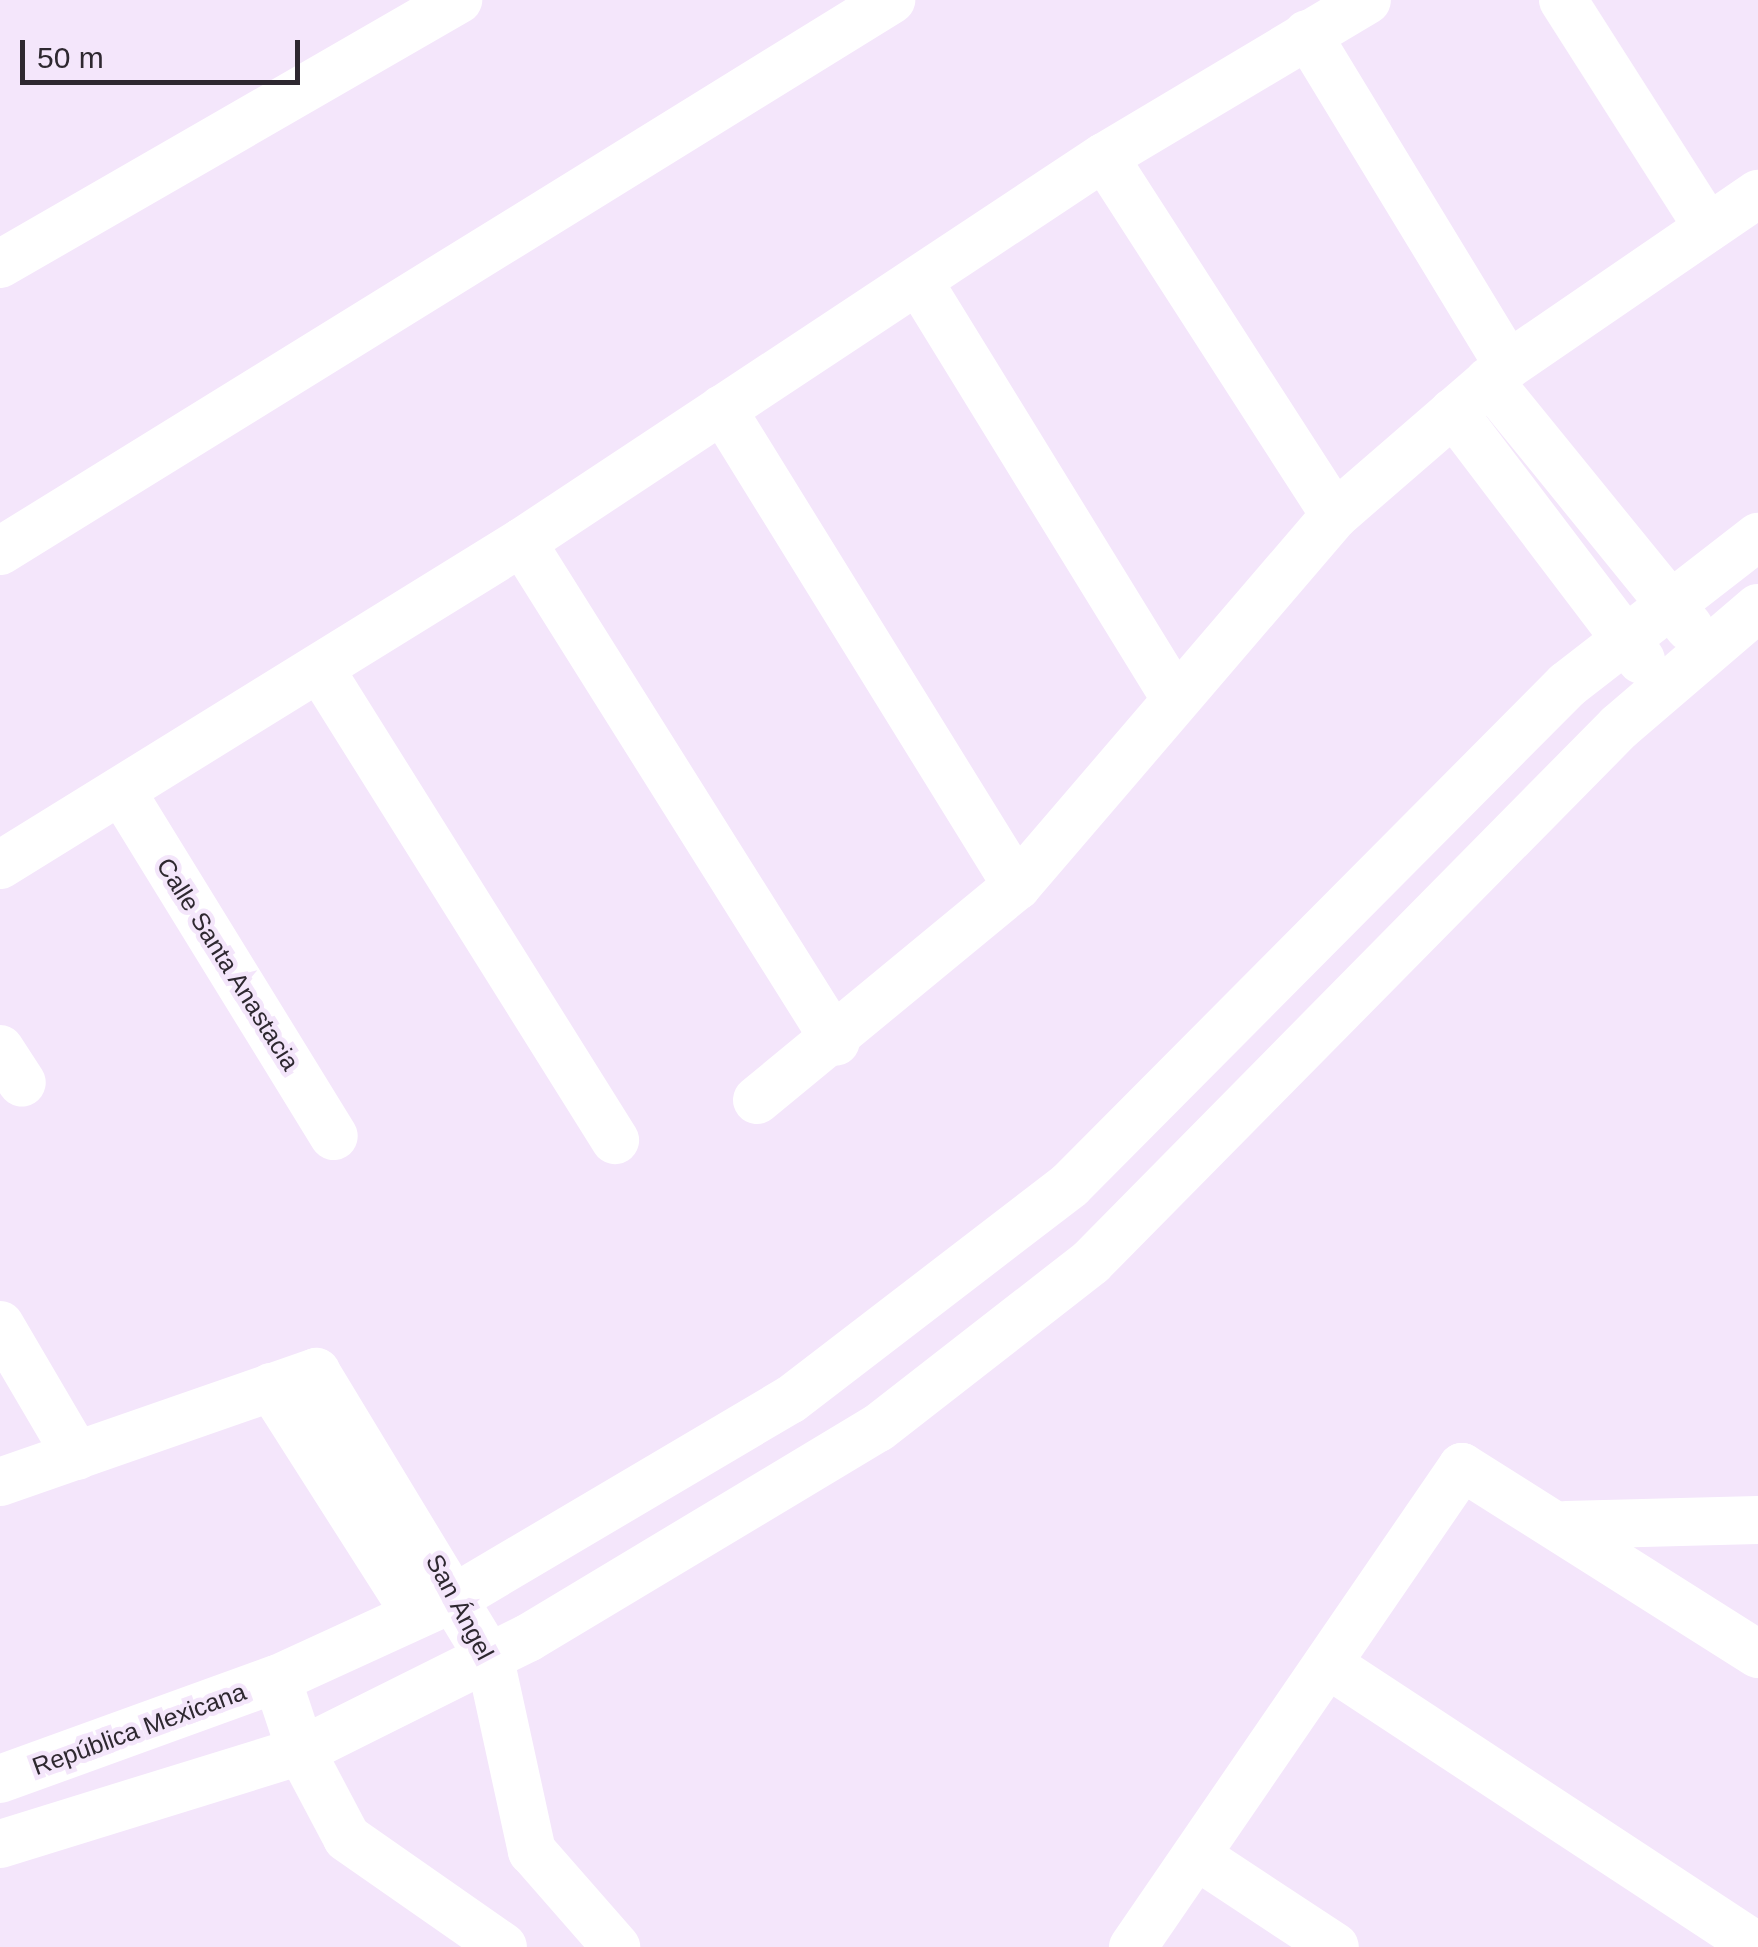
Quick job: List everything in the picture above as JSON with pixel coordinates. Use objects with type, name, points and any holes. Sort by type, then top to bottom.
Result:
[{"type":"street","points":[[0,264],[458,0]]},
{"type":"street","points":[[0,551],[891,0]]},
{"type":"street","points":[[0,865],[522,542],[920,282],[1104,156],[1366,0]]},
{"type":"street","points":[[1563,0],[1708,228]]},
{"type":"street","points":[[1307,34],[1499,373],[1667,602],[1705,645]]},
{"type":"street","points":[[1104,156],[1335,515]]},
{"type":"street","points":[[757,1100],[836,1042],[1018,886],[1174,697],[1335,515],[1499,373],[1758,194]]},
{"type":"street","points":[[920,282],[1174,697]]},
{"type":"street","points":[[722,408],[1018,886]]},
{"type":"street","points":[[1452,412],[1662,686]]},
{"type":"street","name":"República Mexicana","points":[[0,1778],[277,1679],[437,1606],[790,1400],[1070,1184],[1622,638],[1758,537]]},
{"type":"street","points":[[522,542],[836,1042]]},
{"type":"street","points":[[0,1844],[301,1751],[490,1659],[878,1428],[1091,1262],[1662,686],[1705,645],[1758,608]]},
{"type":"street","points":[[320,668],[614,1140]]},
{"type":"street","name":"Calle Santa Anastacia","points":[[122,792],[334,1136]]},
{"type":"street","points":[[926,1296],[978,1350]]},
{"type":"street","points":[[0,1325],[77,1456]]},
{"type":"street","name":"San Ángel","points":[[0,1482],[306,1372],[326,1381],[437,1606],[490,1659],[532,1851],[616,1947]]},
{"type":"street","points":[[1133,1947],[1462,1467],[1566,1526],[1758,1654]]},
{"type":"street","points":[[1566,1526],[1758,1520]]},
{"type":"street","points":[[1329,1665],[1758,1946]]},
{"type":"street","points":[[277,1679],[301,1751],[368,1860],[503,1947]]},
{"type":"street","points":[[1197,1856],[1335,1947]]}]
